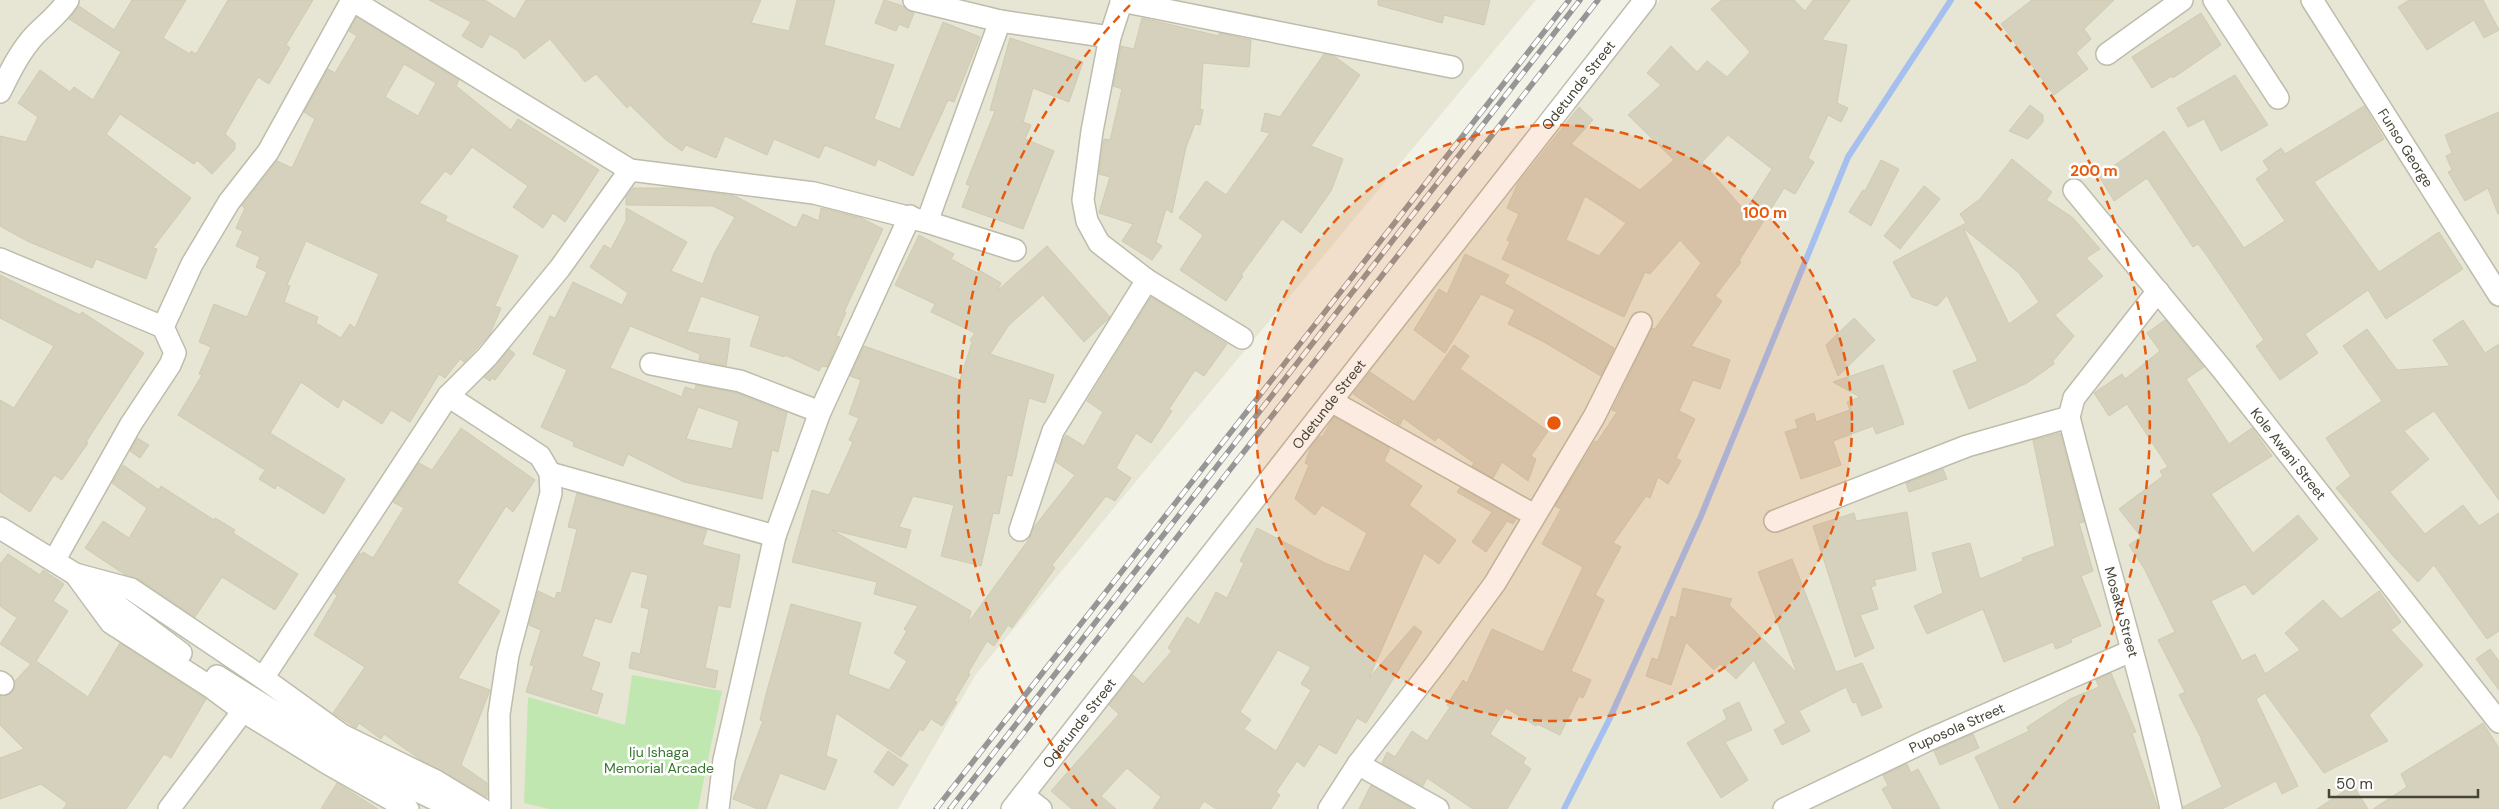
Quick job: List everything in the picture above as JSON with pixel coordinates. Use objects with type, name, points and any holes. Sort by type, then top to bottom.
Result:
[{"type":"street","points":[[0,92],[10,70],[34,36],[60,12],[68,0]]},
{"type":"street","points":[[162,327],[192,264],[229,202],[268,152],[352,0],[593,150],[630,170],[814,194],[918,219],[1015,250]]},
{"type":"street","points":[[914,0],[1000,21],[1110,38]]},
{"type":"street","points":[[1242,338],[1147,280],[1099,242],[1087,221],[1083,200],[1092,131],[1110,38],[1121,0],[1452,67]]},
{"type":"street","name":"Odetunde Street","points":[[1017,802],[1645,0]]},
{"type":"street","points":[[2107,54],[2182,0]]},
{"type":"street","points":[[2214,0],[2278,98]]},
{"type":"street","name":"Funso George","points":[[2312,0],[2499,294]]},
{"type":"street","points":[[718,809],[724,760],[775,536],[820,412],[918,219],[1000,21]]},
{"type":"street","points":[[263,678],[448,396],[486,357],[560,268],[630,170]]},
{"type":"street","name":"Kole Awani Street","points":[[2074,190],[2221,368],[2499,722]]},
{"type":"street","points":[[0,259],[162,327],[175,352],[170,365],[131,424],[54,561]]},
{"type":"street","points":[[1020,530],[1053,432],[1147,280]]},
{"type":"street","points":[[1775,521],[1967,446],[2069,417],[2074,398],[2158,291]]},
{"type":"street","points":[[1329,809],[1358,764],[1435,666],[1495,583],[1594,417],[1641,323]]},
{"type":"street","points":[[651,364],[740,381],[820,412]]},
{"type":"street","points":[[448,396],[540,456],[550,473],[550,493],[508,655],[500,706],[500,809]]},
{"type":"street","points":[[1331,401],[1534,515]]},
{"type":"street","name":"Mosaku Street","points":[[2069,417],[2147,706],[2171,809]]},
{"type":"street","points":[[550,473],[775,536]]},
{"type":"street","points":[[0,528],[75,574],[186,657],[347,757],[455,809]]},
{"type":"street","points":[[75,574],[131,589],[263,678],[342,735],[436,781],[482,809]]},
{"type":"street","points":[[75,574],[111,623],[212,688],[243,711],[327,763],[408,809]]},
{"type":"street","name":"Puposola Street","points":[[1784,809],[1943,733],[2131,651]]},
{"type":"street","points":[[169,809],[243,711]]},
{"type":"street","points":[[1358,764],[1438,809]]},
{"type":"street","points":[[1017,802],[1041,809]]},
{"type":"shaded area","points":[[0,0],[1536,0],[976,674],[898,809],[0,809]]},
{"type":"shaded area","points":[[1660,0],[2499,0],[2499,809],[1017,809]]},
{"type":"green space","name":"Iju Ishaga Memorial Arcade","points":[[632,675],[722,691],[698,809],[549,809],[524,803],[528,697],[625,725]]},
{"type":"building","points":[[132,0],[186,0],[163,38],[190,54],[191,51],[196,54],[228,0],[313,0],[286,45],[290,48],[269,84],[258,77],[225,134],[235,143],[235,149],[212,174],[197,160],[194,164],[120,114],[106,134],[191,198],[153,248],[157,249],[146,279],[96,259],[92,268],[27,241],[0,226],[0,136],[26,142],[38,117],[18,103],[40,70],[70,92],[74,87],[93,100],[121,52],[69,19],[79,6],[114,30]]},
{"type":"building","points":[[429,0],[485,0],[515,19],[526,0],[761,0],[751,23],[789,31],[797,0],[835,0],[824,45],[894,65],[874,119],[900,129],[943,22],[980,37],[954,102],[948,100],[913,176],[878,159],[875,166],[825,145],[819,158],[774,139],[767,155],[725,136],[716,158],[686,145],[682,151],[666,140],[630,105],[627,108],[596,74],[585,82],[550,39],[524,59],[518,51],[490,34],[482,48],[462,36],[471,22]]},
{"type":"building","points":[[884,0],[903,6],[914,13],[908,28],[899,24],[896,31],[875,23]]},
{"type":"building","points":[[1378,0],[1490,0],[1484,25],[1444,15],[1442,23],[1378,5]]},
{"type":"building","points":[[1722,0],[1794,0],[1805,11],[1813,0],[1850,0],[1822,40],[1847,45],[1837,103],[1848,108],[1841,122],[1828,115],[1808,158],[1814,162],[1795,194],[1784,188],[1739,261],[1741,262],[1715,296],[1722,301],[1691,346],[1730,360],[1720,389],[1693,380],[1679,411],[1695,419],[1676,458],[1681,461],[1668,484],[1658,477],[1650,498],[1646,496],[1613,543],[1621,547],[1595,595],[1604,600],[1571,671],[1591,680],[1583,698],[1579,696],[1560,735],[1537,724],[1536,726],[1506,708],[1490,734],[1526,758],[1523,763],[1531,769],[1507,809],[1473,809],[1427,778],[1423,786],[1382,763],[1387,752],[1395,757],[1412,731],[1427,741],[1450,707],[1447,705],[1463,680],[1467,683],[1492,629],[1543,652],[1583,567],[1542,544],[1561,509],[1555,506],[1595,441],[1597,442],[1617,412],[1612,410],[1652,328],[1655,329],[1701,263],[1680,240],[1650,274],[1645,272],[1624,317],[1502,259],[1510,242],[1507,240],[1519,214],[1507,208],[1518,183],[1579,107],[1593,120],[1571,144],[1640,190],[1674,160],[1628,115],[1661,85],[1647,73],[1671,46],[1697,72],[1707,61],[1727,77],[1750,52],[1711,9]],"holes":[[[1728,135],[1772,169],[1745,211],[1702,162]],[[1585,196],[1626,223],[1599,256],[1566,240]]]},
{"type":"building","points":[[2032,0],[2114,0],[2084,29],[2091,39],[2076,53],[2088,69],[2054,95],[2001,24]]},
{"type":"building","points":[[2409,0],[2483,0],[2499,30],[2484,38],[2474,20],[2427,50],[2398,7]]},
{"type":"building","points":[[2201,13],[2221,45],[2173,78],[2172,76],[2152,88],[2132,57]]},
{"type":"building","points":[[357,17],[459,80],[456,86],[511,130],[518,119],[599,170],[565,222],[553,213],[543,228],[513,207],[528,186],[472,147],[451,175],[445,171],[419,203],[447,216],[445,221],[518,256],[495,306],[501,308],[490,334],[464,362],[460,359],[445,378],[439,374],[410,422],[391,410],[382,424],[343,399],[338,408],[301,382],[270,433],[345,479],[324,514],[277,485],[275,489],[259,479],[265,470],[178,415],[202,375],[199,374],[211,347],[199,342],[214,304],[247,317],[267,272],[256,267],[260,257],[236,246],[243,231],[236,228],[245,208],[242,206],[277,161],[292,168],[315,119],[304,112],[328,69],[335,73],[357,36],[349,31]],"holes":[[[404,64],[436,83],[418,116],[385,97]],[[306,241],[379,274],[355,328],[350,324],[341,338],[316,323],[318,317],[284,302],[290,286],[287,285]]]},
{"type":"building","points":[[1142,18],[1219,36],[1219,33],[1251,40],[1249,67],[1203,63],[1200,109],[1203,110],[1200,125],[1195,124],[1186,147],[1172,213],[1166,209],[1156,242],[1162,246],[1152,260],[1122,241],[1133,224],[1099,213],[1110,177],[1099,174],[1104,139],[1110,140],[1122,89],[1113,86],[1121,46],[1134,49]]},
{"type":"building","points":[[1010,38],[1083,62],[1069,102],[1033,88],[1023,122],[1031,125],[1025,139],[1054,151],[1023,229],[962,207],[970,186],[966,184],[995,111],[990,110]]},
{"type":"building","points":[[1324,54],[1334,56],[1360,75],[1311,146],[1343,159],[1331,191],[1301,233],[1282,219],[1241,275],[1243,276],[1226,301],[1180,270],[1203,235],[1179,218],[1206,181],[1226,195],[1270,133],[1261,131],[1265,113],[1280,117]]},
{"type":"building","points":[[2235,75],[2268,125],[2221,151],[2204,119],[2188,127],[2177,108]]},
{"type":"building","points":[[2030,105],[2043,115],[2043,122],[2028,139],[2009,131]]},
{"type":"building","points":[[2364,106],[2384,139],[2314,182],[2379,272],[2439,232],[2463,269],[2386,319],[2368,290],[2305,334],[2318,353],[2280,380],[2256,346],[2264,340],[2205,253],[2198,244],[2193,247],[2147,178],[2114,201],[2099,176],[2164,131],[2244,248],[2285,221],[2256,179],[2269,170],[2263,161],[2281,148],[2285,154]]},
{"type":"building","points":[[2499,112],[2498,214],[2488,188],[2465,201],[2448,172],[2452,170],[2446,156],[2452,153],[2445,135]]},
{"type":"building","points":[[2012,159],[2052,192],[2046,200],[2072,217],[2100,249],[2086,258],[2103,276],[2055,315],[2074,336],[2053,361],[2054,364],[2027,383],[1969,409],[1953,371],[1978,361],[1947,295],[1937,306],[1912,297],[1893,262],[1966,223],[1960,214],[1980,199]],"holes":[[[1963,228],[2019,273],[2039,302],[2009,324]]]},
{"type":"building","points":[[1881,160],[1899,169],[1871,226],[1849,212],[1863,190],[1865,191]]},
{"type":"building","points":[[1924,186],[1940,199],[1900,249],[1884,236]]},
{"type":"building","points":[[633,188],[676,188],[735,196],[796,228],[803,214],[819,221],[821,208],[861,218],[883,229],[844,312],[846,312],[836,336],[840,337],[827,367],[822,366],[819,371],[785,355],[784,357],[750,346],[760,316],[701,296],[687,332],[730,339],[726,366],[699,360],[700,354],[630,326],[610,368],[682,397],[685,387],[695,390],[696,385],[737,393],[787,413],[778,452],[772,450],[762,499],[684,482],[628,454],[623,466],[573,446],[574,442],[541,427],[567,370],[533,354],[550,316],[555,318],[573,282],[622,305],[628,293],[590,267],[604,245],[611,249],[626,221],[626,208],[687,242],[671,271],[703,284],[714,253],[735,217],[713,206],[626,205],[626,197]],"holes":[[[698,407],[739,421],[732,449],[686,439]]]},
{"type":"building","points":[[919,235],[954,254],[951,259],[977,273],[979,270],[1001,283],[997,291],[1047,246],[1110,317],[1084,342],[1043,295],[1009,325],[990,354],[1054,375],[1045,403],[1029,398],[1012,476],[1007,475],[999,514],[993,513],[981,566],[941,556],[954,505],[913,496],[899,527],[911,530],[906,548],[832,530],[971,611],[968,623],[1029,539],[1034,527],[1075,475],[1056,462],[1063,440],[1066,435],[1084,446],[1103,412],[1087,401],[1151,297],[1227,344],[1204,376],[1195,370],[1169,409],[1172,411],[1151,443],[1136,433],[1116,468],[1131,478],[1115,501],[1106,496],[1052,565],[1055,568],[1012,628],[1008,625],[994,646],[987,641],[954,701],[957,702],[942,726],[931,719],[923,731],[920,729],[901,757],[836,713],[826,756],[837,760],[825,790],[780,773],[766,809],[758,809],[733,799],[763,721],[760,720],[765,698],[791,604],[861,623],[848,674],[889,690],[907,661],[894,653],[907,631],[904,629],[918,606],[874,594],[877,582],[792,562],[812,490],[829,495],[853,442],[849,440],[859,418],[849,414],[861,380],[850,376],[864,346],[960,380],[972,342],[970,340],[975,333],[931,312],[935,304],[895,285]]},
{"type":"building","points":[[1465,254],[1509,275],[1504,283],[1614,348],[1601,376],[1544,342],[1508,324],[1515,310],[1481,294],[1445,353],[1414,330],[1439,289],[1447,294]]},
{"type":"building","points":[[0,275],[80,315],[82,312],[144,353],[86,442],[88,443],[62,480],[54,475],[30,512],[0,492],[0,400],[14,408],[54,346],[0,318]]},
{"type":"building","points":[[1854,318],[1875,340],[1838,376],[1826,345]]},
{"type":"building","points":[[2165,320],[2204,367],[2186,379],[2229,444],[2252,428],[2272,456],[2211,494],[2253,553],[2298,515],[2318,539],[2253,595],[2245,584],[2211,601],[2242,661],[2255,654],[2265,674],[2300,650],[2285,633],[2323,600],[2341,619],[2379,591],[2401,622],[2391,630],[2423,665],[2369,715],[2388,741],[2324,773],[2265,693],[2256,699],[2298,786],[2282,794],[2276,781],[2222,809],[2183,809],[2183,807],[2222,787],[2202,740],[2179,695],[2185,692],[2158,640],[2175,632],[2145,570],[2129,545],[2141,537],[2119,509],[2163,476],[2160,471],[2168,467],[2127,404],[2109,416],[2094,393],[2122,374],[2125,379],[2160,351],[2147,333]]},
{"type":"building","points":[[2463,320],[2485,353],[2499,344],[2499,500],[2434,411],[2404,431],[2429,459],[2390,492],[2425,534],[2463,505],[2479,526],[2499,513],[2499,631],[2487,639],[2434,565],[2418,582],[2394,557],[2336,488],[2351,476],[2326,438],[2382,401],[2343,346],[2367,329],[2397,370],[2450,366],[2433,340]]},
{"type":"building","points":[[1454,345],[1469,356],[1460,369],[1548,431],[1531,456],[1536,459],[1528,481],[1502,462],[1493,478],[1472,466],[1474,463],[1438,437],[1435,441],[1403,418],[1400,425],[1353,394],[1370,372],[1414,402]]},
{"type":"building","points":[[509,349],[515,354],[495,380],[492,378],[490,381],[484,377]]},
{"type":"building","points":[[1883,365],[1904,424],[1876,434],[1873,426],[1833,441],[1841,465],[1801,479],[1785,432],[1798,428],[1795,420],[1814,413],[1816,422],[1850,410],[1847,402],[1860,397],[1833,382]]},
{"type":"building","points":[[1334,417],[1390,448],[1384,461],[1422,486],[1409,505],[1456,540],[1439,564],[1424,553],[1369,678],[1414,626],[1422,632],[1366,723],[1357,718],[1336,754],[1319,744],[1304,767],[1297,761],[1276,792],[1280,795],[1271,809],[1216,809],[1204,801],[1199,809],[1153,809],[1161,797],[1127,768],[1101,796],[1116,809],[1072,809],[1051,791],[1119,714],[1109,705],[1133,675],[1143,684],[1172,651],[1168,648],[1187,617],[1199,625],[1216,592],[1227,598],[1244,563],[1240,561],[1257,528],[1327,564],[1349,572],[1367,533],[1322,505],[1315,515],[1295,499],[1309,465],[1305,463],[1311,447],[1320,436],[1322,437]],"holes":[[[1278,650],[1311,667],[1301,684],[1311,690],[1276,751],[1244,729],[1251,720],[1240,712]]]},
{"type":"building","points":[[461,428],[535,480],[513,512],[506,506],[457,583],[500,611],[458,678],[490,690],[461,765],[487,783],[487,797],[421,760],[384,734],[381,739],[359,723],[356,728],[333,713],[365,667],[314,635],[337,596],[334,593],[360,553],[362,555],[363,552],[373,558],[404,508],[393,502],[419,463],[432,470]]},
{"type":"building","points":[[2060,433],[2084,522],[2079,523],[2093,571],[2081,576],[2101,626],[2071,639],[2072,642],[2056,649],[2053,642],[2004,662],[1983,609],[1927,634],[1914,606],[1943,593],[1932,553],[1970,543],[1980,579],[2023,561],[2022,558],[2055,546],[2033,440]]},
{"type":"building","points":[[137,438],[149,445],[140,458],[130,451]]},
{"type":"building","points":[[123,465],[159,490],[161,486],[214,520],[215,518],[235,530],[233,533],[298,574],[275,610],[222,577],[195,617],[138,579],[124,574],[85,548],[103,521],[129,538],[147,508],[112,483]]},
{"type":"building","points":[[1943,469],[1947,479],[1909,492],[1906,483]]},
{"type":"building","points":[[1460,488],[1516,519],[1513,524],[1507,521],[1486,552],[1472,542],[1492,512],[1457,492]]},
{"type":"building","points":[[577,493],[707,530],[702,545],[740,555],[730,608],[718,605],[705,668],[718,671],[715,688],[629,668],[632,652],[640,654],[649,609],[641,607],[648,575],[631,571],[611,623],[595,618],[582,656],[600,663],[591,690],[603,694],[597,714],[526,692],[534,666],[530,665],[541,630],[529,625],[538,591],[555,599],[557,592],[561,593],[577,529],[568,527]]},
{"type":"building","points":[[1907,512],[1916,570],[1874,580],[1876,585],[1871,587],[1878,609],[1860,615],[1874,648],[1855,657],[1813,526],[1854,513],[1856,521]]},
{"type":"building","points":[[8,554],[40,575],[43,570],[64,584],[53,601],[68,611],[36,661],[88,697],[120,643],[206,699],[171,758],[164,754],[126,809],[63,809],[67,803],[41,784],[0,799],[0,758],[24,749],[0,725],[0,696],[8,695],[13,691],[15,681],[31,664],[0,644],[17,618],[0,606],[0,564]]},
{"type":"building","points":[[1792,559],[1836,672],[1862,663],[1882,707],[1862,716],[1856,702],[1853,703],[1846,687],[1799,711],[1810,731],[1782,745],[1774,730],[1786,723],[1754,660],[1736,679],[1720,664],[1714,670],[1686,642],[1671,685],[1646,676],[1652,658],[1658,660],[1671,616],[1676,618],[1683,588],[1732,599],[1729,605],[1797,673],[1758,572]]},
{"type":"building","points":[[2490,649],[2499,661],[2499,690],[2476,659]]},
{"type":"building","points":[[2111,673],[2136,732],[2132,733],[2158,809],[2000,809],[1975,757],[2029,731],[2027,727],[2070,699],[2099,687],[2096,680]]},
{"type":"building","points":[[1739,702],[1752,730],[1725,742],[1748,780],[1721,798],[1687,743],[1727,719],[1723,710]]},
{"type":"building","points":[[2483,723],[2499,748],[2499,809],[2373,809],[2407,787],[2401,774]]},
{"type":"building","points":[[1973,734],[1979,748],[1940,765],[1934,751]]},
{"type":"building","points":[[888,751],[908,765],[893,786],[874,772]]},
{"type":"building","points":[[1907,764],[1911,773],[1918,769],[1940,809],[1893,809],[1882,789],[1888,786],[1883,775]]},
{"type":"building","points":[[337,783],[378,809],[321,809]]},
{"type":"building","points":[[1371,785],[1412,809],[1359,809]]},
{"type":"building","points":[[2353,785],[2368,809],[2317,809],[2346,790]]},
{"type":"waterway","points":[[1564,809],[1608,722],[1701,516],[1848,157],[1951,0]]},
{"type":"railway","points":[[936,809],[1569,0]]},
{"type":"railway","points":[[950,809],[1580,0]]},
{"type":"railway","points":[[964,809],[1598,0]]}]
